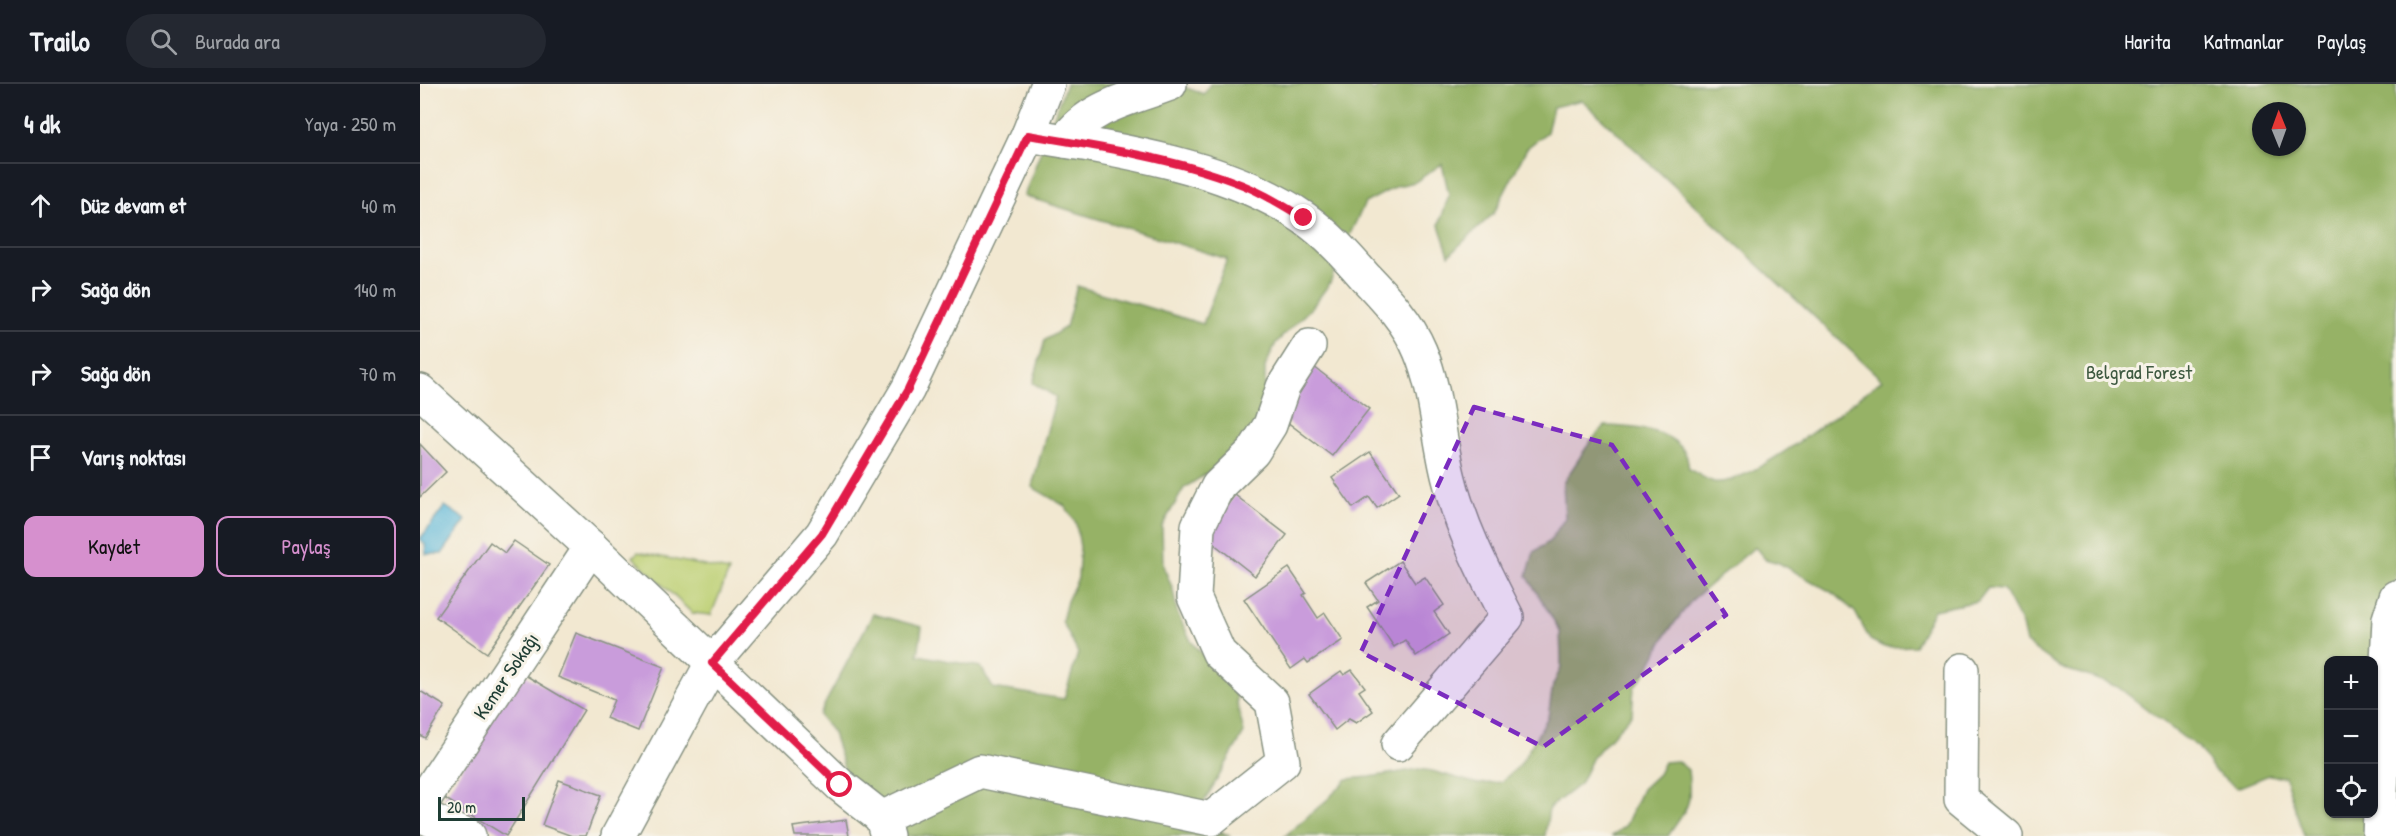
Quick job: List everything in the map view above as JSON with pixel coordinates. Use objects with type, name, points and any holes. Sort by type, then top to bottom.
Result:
[{"type":"street","points":[[618,836],[712,663],[822,534],[902,399],[1028,135],[1048,84]]},
{"type":"street","points":[[1065,141],[1073,130],[1095,112],[1170,84]]},
{"type":"street","points":[[1028,135],[1183,166],[1235,182],[1270,198],[1304,218],[1334,242],[1394,308],[1408,328],[1420,350],[1430,381],[1449,479],[1459,514],[1475,555],[1507,617],[1398,744]]},
{"type":"street","points":[[420,391],[591,548],[885,827],[980,771],[1211,819],[1283,762],[1272,702],[1219,652],[1194,597],[1198,526],[1218,486],[1252,452],[1270,425],[1283,387],[1309,346]]},
{"type":"street","name":"Kemer Sokağı","points":[[420,805],[591,548]]},
{"type":"street","points":[[2379,836],[2390,619],[2396,597]]},
{"type":"street","points":[[1962,670],[1961,799],[2006,836]]},
{"type":"highlighted area","points":[[1474,407],[1612,445],[1726,615],[1543,747],[1361,652]]},
{"type":"green space","name":"Belgrad Forest","points":[[1066,84],[1175,84],[1204,94],[1210,84],[1364,84],[1374,91],[1380,84],[2396,84],[2396,836],[2304,836],[2285,777],[2269,775],[2237,788],[2214,771],[2198,747],[2118,687],[2063,669],[2026,643],[2022,625],[2003,589],[1988,588],[1978,601],[1934,610],[1915,646],[1884,647],[1870,640],[1855,612],[1835,594],[1779,563],[1765,559],[1755,547],[1692,600],[1667,633],[1645,674],[1634,687],[1632,714],[1593,757],[1580,784],[1549,808],[1545,836],[1285,836],[1328,799],[1347,779],[1419,769],[1478,784],[1501,782],[1520,765],[1548,717],[1553,685],[1561,668],[1560,631],[1527,576],[1534,552],[1550,541],[1565,518],[1563,483],[1590,442],[1605,426],[1639,428],[1662,434],[1680,446],[1687,457],[1689,469],[1714,482],[1730,480],[1750,472],[1800,442],[1882,380],[1582,100],[1553,107],[1547,132],[1527,148],[1494,213],[1449,255],[1439,225],[1449,195],[1442,164],[1415,182],[1397,186],[1365,203],[1330,283],[1313,306],[1276,343],[1265,367],[1263,419],[1225,462],[1184,488],[1162,526],[1163,565],[1173,590],[1177,612],[1191,641],[1207,660],[1236,687],[1244,733],[1205,800],[1201,824],[1215,828],[1229,836],[895,836],[844,768],[833,733],[819,715],[873,614],[922,627],[918,655],[981,667],[993,688],[1064,699],[1078,653],[1062,621],[1067,601],[1078,578],[1080,547],[1076,523],[1065,506],[1032,487],[1056,397],[1033,383],[1045,340],[1066,327],[1077,286],[1203,324],[1227,259],[1024,196]]},
{"type":"green space","points":[[638,552],[729,571],[711,615],[692,613],[633,557]]},
{"type":"green space","points":[[1677,761],[1688,770],[1689,800],[1668,836],[1612,836],[1626,825],[1642,789],[1658,774],[1664,762]]},
{"type":"water","points":[[445,506],[466,520],[442,554],[426,554],[425,544],[420,539]]},
{"type":"building","points":[[1314,367],[1369,409],[1332,456],[1278,415]]},
{"type":"building","points":[[420,444],[446,472],[420,497]]},
{"type":"building","points":[[1370,452],[1399,493],[1377,508],[1369,497],[1353,508],[1332,478]]},
{"type":"building","points":[[1235,495],[1287,535],[1255,576],[1204,536]]},
{"type":"building","points":[[514,541],[549,565],[487,653],[436,617],[490,542],[505,553]]},
{"type":"building","points":[[1400,561],[1415,583],[1425,577],[1444,605],[1434,612],[1449,634],[1416,656],[1405,640],[1394,647],[1367,607],[1378,600],[1366,583]]},
{"type":"building","points":[[1289,568],[1306,593],[1303,595],[1318,618],[1325,613],[1343,640],[1308,663],[1305,659],[1291,669],[1244,599]]},
{"type":"building","points":[[576,633],[664,667],[638,731],[606,718],[614,700],[558,677]]},
{"type":"building","points":[[1352,670],[1365,687],[1359,691],[1373,711],[1356,723],[1349,719],[1335,730],[1309,694],[1341,671],[1344,675]]},
{"type":"building","points":[[520,672],[584,710],[506,836],[444,798]]},
{"type":"building","points":[[420,691],[445,706],[425,738],[420,735]]},
{"type":"building","points":[[559,780],[601,795],[586,836],[572,836],[542,825]]},
{"type":"building","points":[[846,820],[849,836],[795,836],[793,827]]},
{"type":"route","points":[[840,785],[712,663],[822,534],[908,389],[1028,135],[1183,166],[1235,182],[1270,198],[1304,218]]}]
